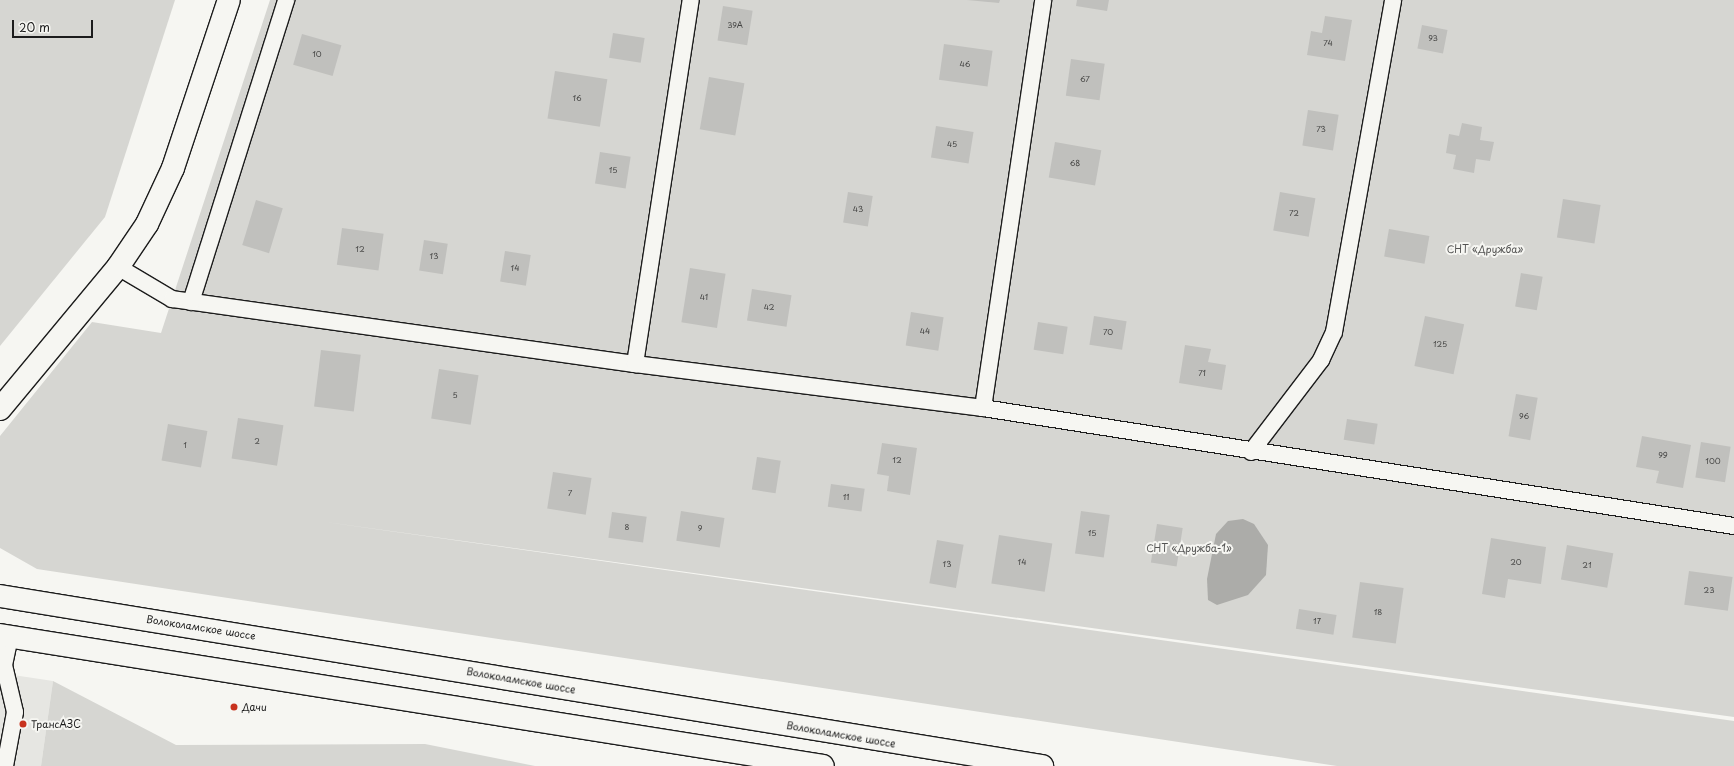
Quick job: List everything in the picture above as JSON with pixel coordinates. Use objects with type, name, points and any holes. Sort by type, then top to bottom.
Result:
[{"type":"main road","points":[[0,409],[118,267],[147,224],[173,168],[228,0]]},
{"type":"main road","name":"Волоколамское шоссе","points":[[0,596],[1042,766]]},
{"type":"main road","points":[[5,636],[823,766]]},
{"type":"lane","points":[[191,302],[286,0]]},
{"type":"lane","points":[[634,364],[691,0]]},
{"type":"lane","points":[[983,408],[1043,0]]},
{"type":"lane","points":[[1251,452],[1321,360],[1334,332],[1393,0]]},
{"type":"lane","points":[[118,267],[172,299],[634,364],[983,408],[1251,452],[1734,526]]},
{"type":"lane","points":[[5,636],[4,665],[15,712],[7,725],[5,766]]},
{"type":"shaded area","points":[[1243,519],[1254,524],[1268,545],[1266,575],[1248,595],[1217,605],[1208,600],[1207,579],[1216,534],[1228,521]]},
{"type":"shaded area","name":"ТрансАЗС","points":[[0,673],[53,681],[41,766],[0,766]]},
{"type":"green space","points":[[0,0],[175,0],[105,217],[0,346]]},
{"type":"green space","points":[[270,0],[1734,0],[1734,717],[318,521],[1734,721],[1734,766],[1337,766],[37,569],[0,548],[0,436],[92,322],[161,333]]},
{"type":"green space","points":[[53,681],[176,745],[425,744],[535,766],[41,766]]},
{"type":"building","points":[[967,0],[1000,0],[999,3]]},
{"type":"building","points":[[1077,0],[1109,0],[1107,11],[1076,6]]},
{"type":"building","points":[[723,6],[753,11],[747,45],[718,41]]},
{"type":"building","points":[[1325,16],[1352,20],[1345,61],[1307,55],[1311,31],[1322,33]]},
{"type":"building","points":[[1422,25],[1448,30],[1443,54],[1417,49]]},
{"type":"building","points":[[613,33],[645,38],[641,63],[609,58]]},
{"type":"building","points":[[302,34],[341,45],[333,76],[293,65]]},
{"type":"building","points":[[944,44],[993,51],[988,86],[939,80]]},
{"type":"building","points":[[1071,59],[1105,64],[1100,100],[1066,96]]},
{"type":"building","points":[[555,71],[607,79],[600,127],[547,118]]},
{"type":"building","points":[[709,77],[744,83],[735,135],[700,129]]},
{"type":"building","points":[[1308,110],[1339,115],[1333,150],[1302,146]]},
{"type":"building","points":[[1462,123],[1482,127],[1480,140],[1494,142],[1490,161],[1476,159],[1474,173],[1453,169],[1456,155],[1446,153],[1449,134],[1459,136]]},
{"type":"building","points":[[936,126],[974,132],[969,164],[931,158]]},
{"type":"building","points":[[1055,142],[1101,150],[1095,186],[1049,177]]},
{"type":"building","points":[[600,152],[631,157],[626,188],[595,184]]},
{"type":"building","points":[[848,192],[873,196],[868,227],[843,223]]},
{"type":"building","points":[[1280,192],[1315,198],[1309,237],[1273,230]]},
{"type":"building","points":[[1563,199],[1601,205],[1594,243],[1557,238]]},
{"type":"building","points":[[256,200],[283,208],[269,253],[242,245]]},
{"type":"building","points":[[342,228],[384,234],[378,270],[337,265]]},
{"type":"building","points":[[1389,229],[1429,236],[1425,264],[1384,257]]},
{"type":"building","points":[[424,240],[448,244],[443,274],[419,271]]},
{"type":"building","points":[[505,251],[531,255],[526,286],[500,282]]},
{"type":"building","points":[[690,268],[726,274],[717,328],[681,322]]},
{"type":"building","points":[[1521,273],[1543,277],[1537,310],[1515,306]]},
{"type":"building","points":[[752,289],[792,295],[787,327],[747,321]]},
{"type":"building","points":[[911,312],[944,317],[938,351],[906,346]]},
{"type":"building","points":[[1094,316],[1127,321],[1122,350],[1089,345]]},
{"type":"building","points":[[1425,316],[1464,324],[1454,374],[1414,366]]},
{"type":"building","points":[[1038,322],[1068,327],[1063,354],[1034,350]]},
{"type":"building","points":[[1185,345],[1211,349],[1208,362],[1226,365],[1222,390],[1179,383]]},
{"type":"building","points":[[321,350],[361,355],[354,411],[314,407]]},
{"type":"building","points":[[439,369],[479,375],[471,425],[431,418]]},
{"type":"building","points":[[1516,394],[1538,398],[1530,440],[1509,436]]},
{"type":"building","points":[[238,418],[283,425],[277,466],[232,458]]},
{"type":"building","points":[[1347,419],[1378,424],[1374,445],[1344,440]]},
{"type":"building","points":[[168,424],[207,431],[201,467],[162,460]]},
{"type":"building","points":[[1642,436],[1691,445],[1683,488],[1656,483],[1659,471],[1636,467]]},
{"type":"building","points":[[1701,442],[1731,447],[1725,482],[1695,478]]},
{"type":"building","points":[[882,443],[917,448],[910,495],[887,491],[889,476],[877,474]]},
{"type":"building","points":[[757,457],[781,461],[776,493],[752,490]]},
{"type":"building","points":[[553,472],[592,478],[586,515],[547,509]]},
{"type":"building","points":[[831,484],[865,489],[861,512],[828,507]]},
{"type":"building","points":[[681,511],[724,518],[720,548],[676,541]]},
{"type":"building","points":[[1081,511],[1110,515],[1104,558],[1075,554]]},
{"type":"building","points":[[612,512],[647,517],[643,543],[608,538]]},
{"type":"building","points":[[1157,524],[1183,528],[1177,567],[1151,563]]},
{"type":"building","points":[[999,535],[1052,543],[1045,592],[991,583]]},
{"type":"building","points":[[1491,538],[1546,547],[1541,584],[1508,579],[1505,598],[1482,594]]},
{"type":"building","points":[[937,540],[964,545],[956,588],[929,583]]},
{"type":"building","points":[[1567,545],[1613,553],[1607,588],[1561,579]]},
{"type":"building","points":[[1689,571],[1733,577],[1728,611],[1684,605]]},
{"type":"building","points":[[1360,582],[1404,588],[1396,644],[1352,637]]},
{"type":"building","points":[[1299,609],[1337,615],[1333,635],[1296,629]]},
{"type":"place","name":"Дачи","points":[[234,707]]},
{"type":"place","name":"ТрансАЗС","points":[[23,724]]},
{"type":"park label","name":"СНТ «Дружба»","points":[[1485,249]]},
{"type":"park label","name":"СНТ «Дружба-1»","points":[[1189,548]]}]
